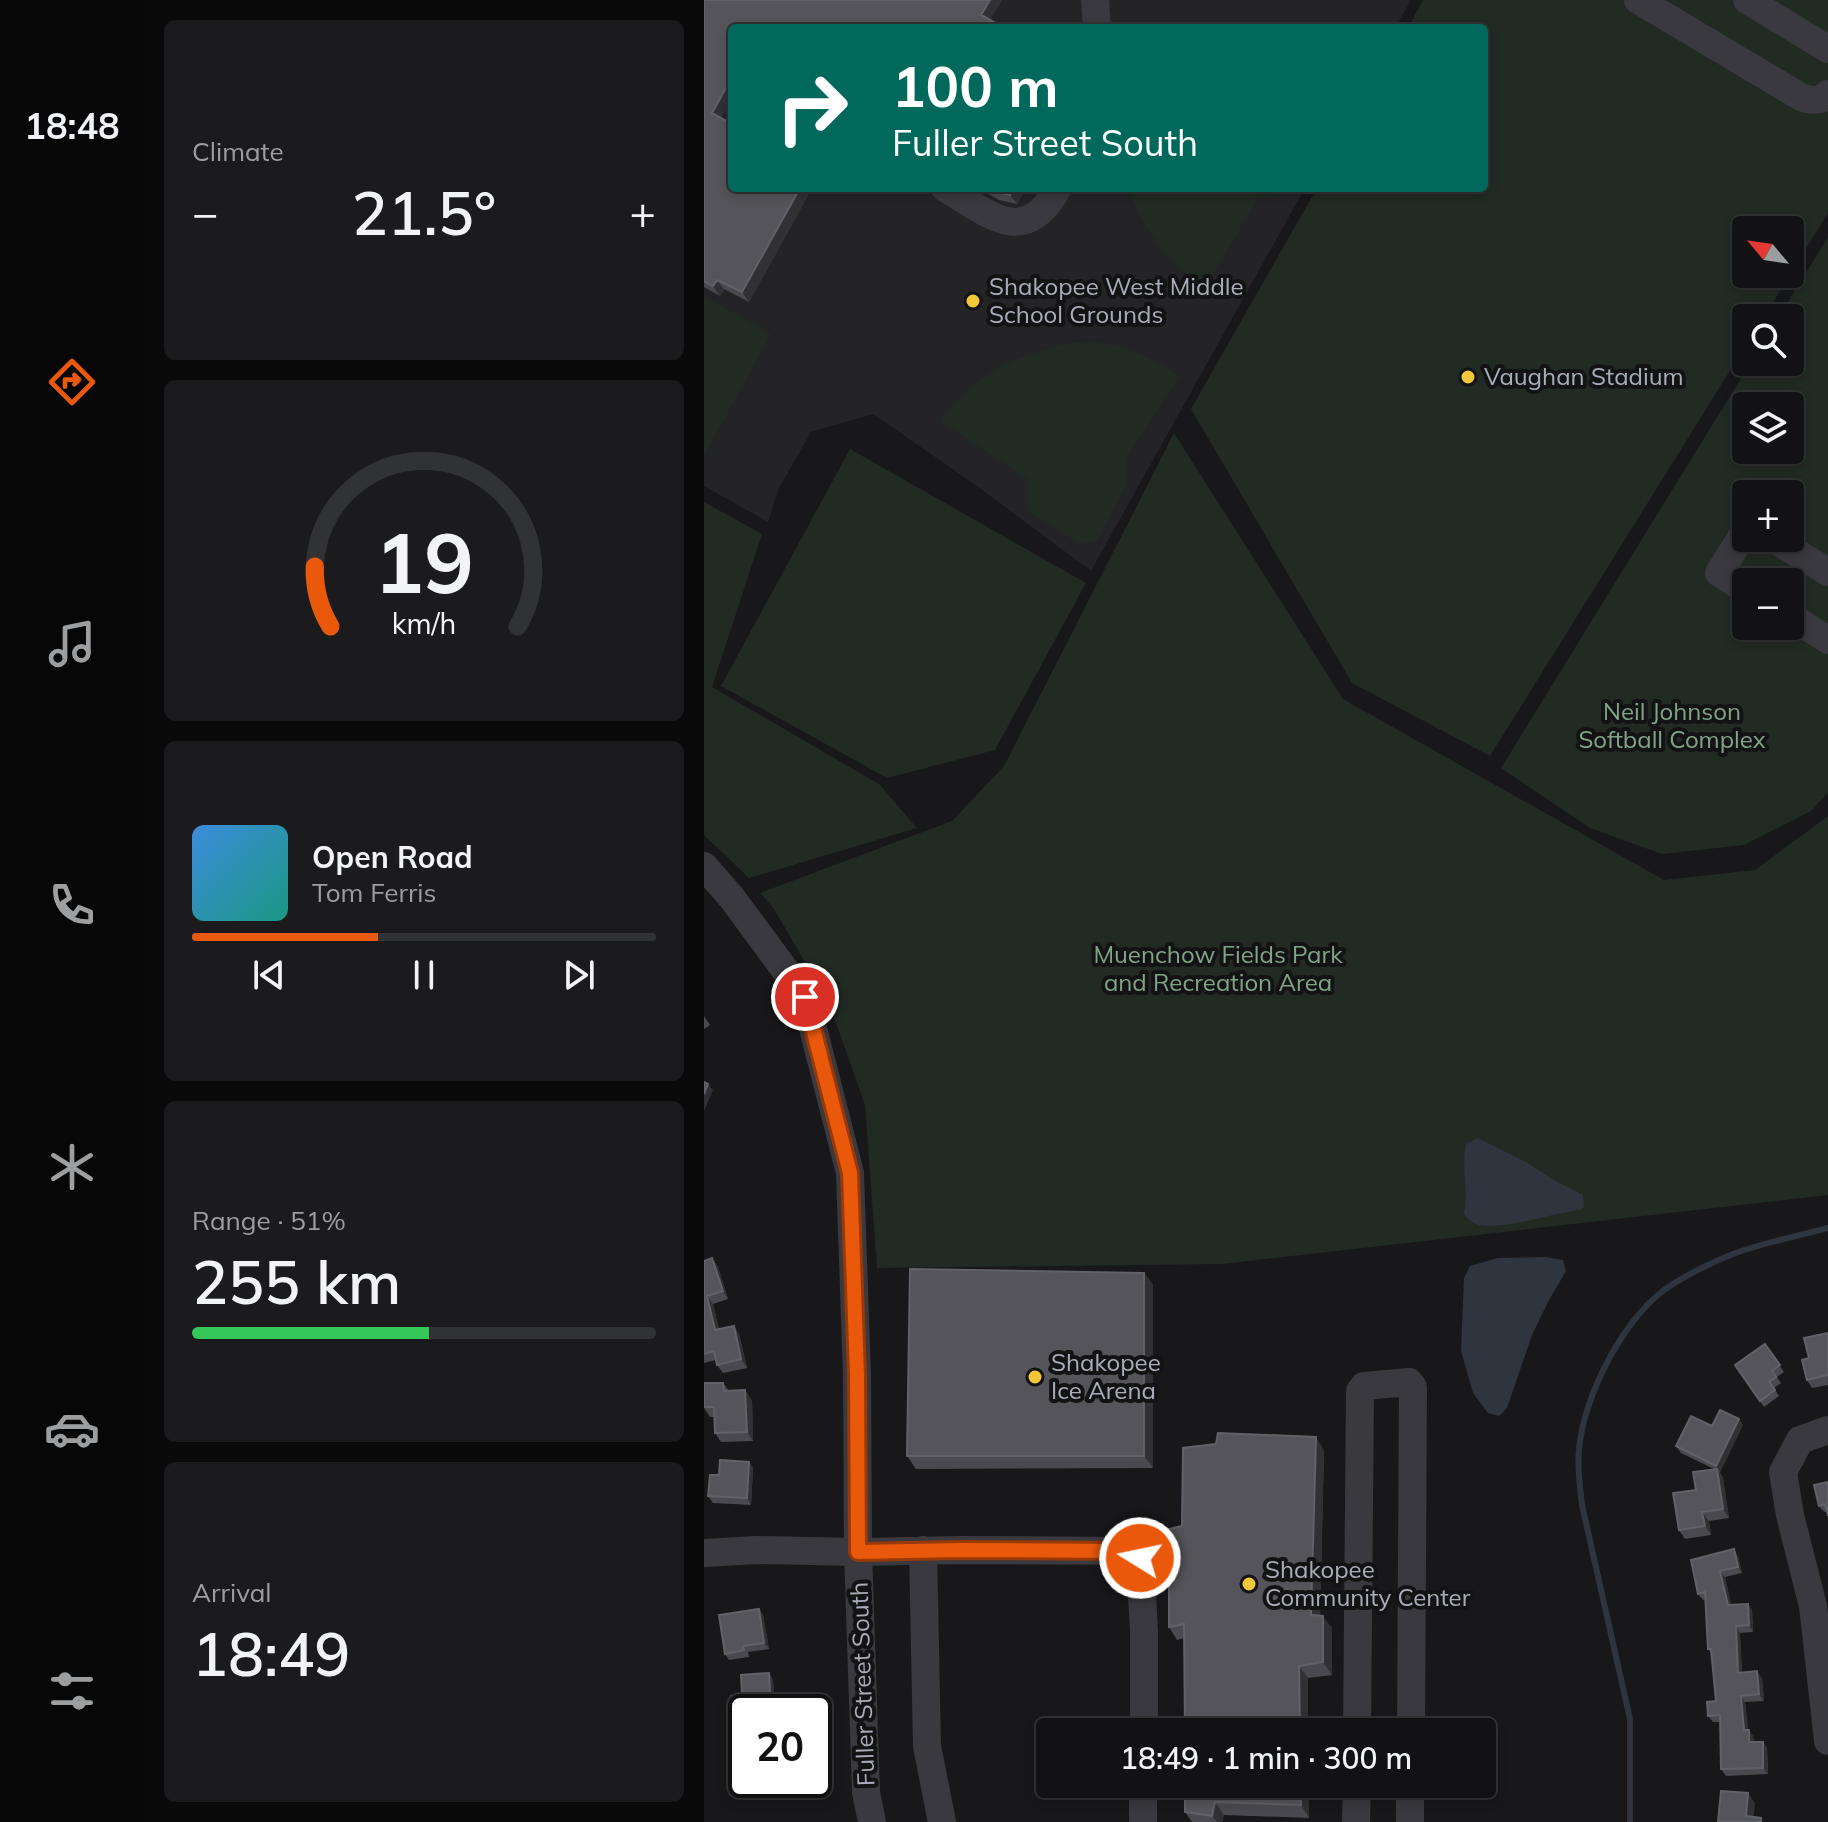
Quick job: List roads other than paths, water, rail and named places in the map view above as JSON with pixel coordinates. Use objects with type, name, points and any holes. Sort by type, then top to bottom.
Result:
[{"type":"street","points":[[1095,0],[1097,24]]},
{"type":"street","points":[[1638,0],[1801,97],[1812,101],[1828,94]]},
{"type":"street","points":[[1747,0],[1828,49]]},
{"type":"street","points":[[952,192],[1000,219],[1015,223],[1027,221],[1040,213],[1056,192]]},
{"type":"street","points":[[1732,552],[1719,573],[1732,581]]},
{"type":"street","points":[[1795,552],[1828,572]]},
{"type":"street","points":[[1804,625],[1828,640]]},
{"type":"street","name":"Fuller Street South","points":[[704,866],[732,898],[805,997],[850,1173],[866,1792],[872,1822]]},
{"type":"street","points":[[1357,1718],[1360,1391],[1364,1386],[1409,1382],[1413,1387],[1411,1718]]},
{"type":"street","points":[[1828,1430],[1800,1440],[1783,1472],[1790,1515],[1813,1606],[1828,1741]]},
{"type":"street","points":[[704,1553],[756,1550],[1126,1551],[1140,1558],[1144,1718]]},
{"type":"street","points":[[923,1550],[927,1746],[942,1822]]},
{"type":"street","points":[[1143,1798],[1143,1822]]},
{"type":"street","points":[[1356,1822],[1357,1798]]},
{"type":"street","points":[[1410,1798],[1410,1822]]},
{"type":"waterway","points":[[1630,1822],[1630,1719],[1582,1505],[1578,1464],[1582,1429],[1589,1405],[1598,1381],[1624,1335],[1639,1314],[1673,1284],[1733,1254],[1828,1228]]},
{"type":"place","name":"Shakopee West Middle School Grounds","points":[[973,301]]},
{"type":"place","name":"Vaughan Stadium","points":[[1468,377]]},
{"type":"place","name":"Shakopee Ice Arena","points":[[1035,1377]]},
{"type":"place","name":"Shakopee Community Center","points":[[1249,1584]]},
{"type":"park label","name":"Neil Johnson Softball Complex","points":[[1672,726]]},
{"type":"park label","name":"Muenchow Fields Park and Recreation Area","points":[[1218,969]]}]
